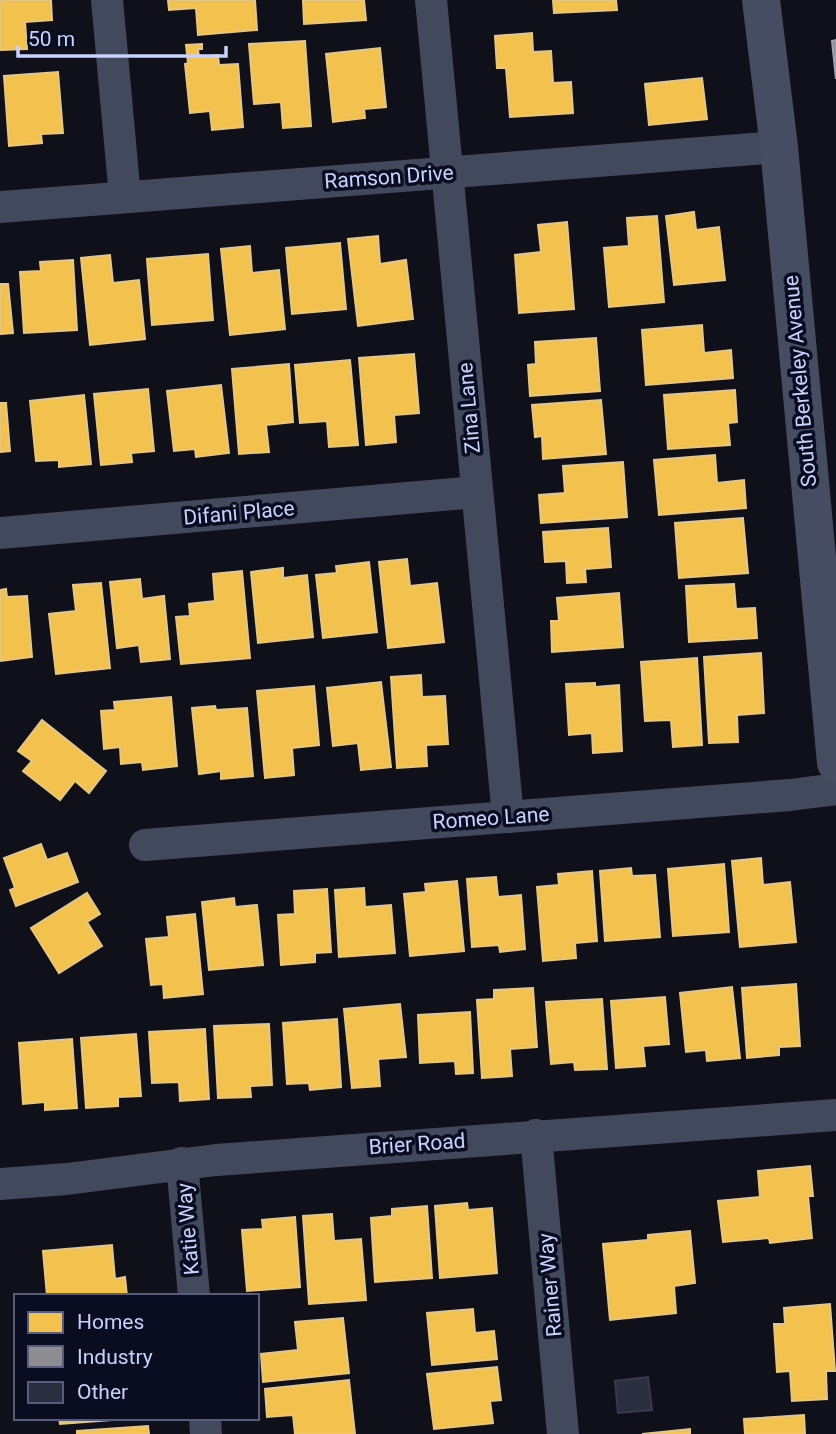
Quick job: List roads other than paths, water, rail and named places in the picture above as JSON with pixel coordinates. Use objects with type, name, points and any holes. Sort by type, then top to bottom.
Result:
[{"type":"street","points":[[107,0],[125,197]]},
{"type":"street","name":"Zina Lane","points":[[430,0],[508,817]]},
{"type":"street","name":"South Berkeley Avenue","points":[[761,0],[779,147],[836,763]]},
{"type":"street","name":"Ramson Drive","points":[[0,207],[779,147]]},
{"type":"street","name":"Difani Place","points":[[0,533],[477,492]]},
{"type":"street","name":"Romeo Lane","points":[[145,845],[790,795],[836,789]]},
{"type":"street","name":"Brier Road","points":[[0,1184],[67,1179],[182,1163],[836,1115]]},
{"type":"street","name":"Rainer Way","points":[[536,1135],[563,1434]]},
{"type":"street","name":"Katie Way","points":[[182,1163],[194,1294]]}]
